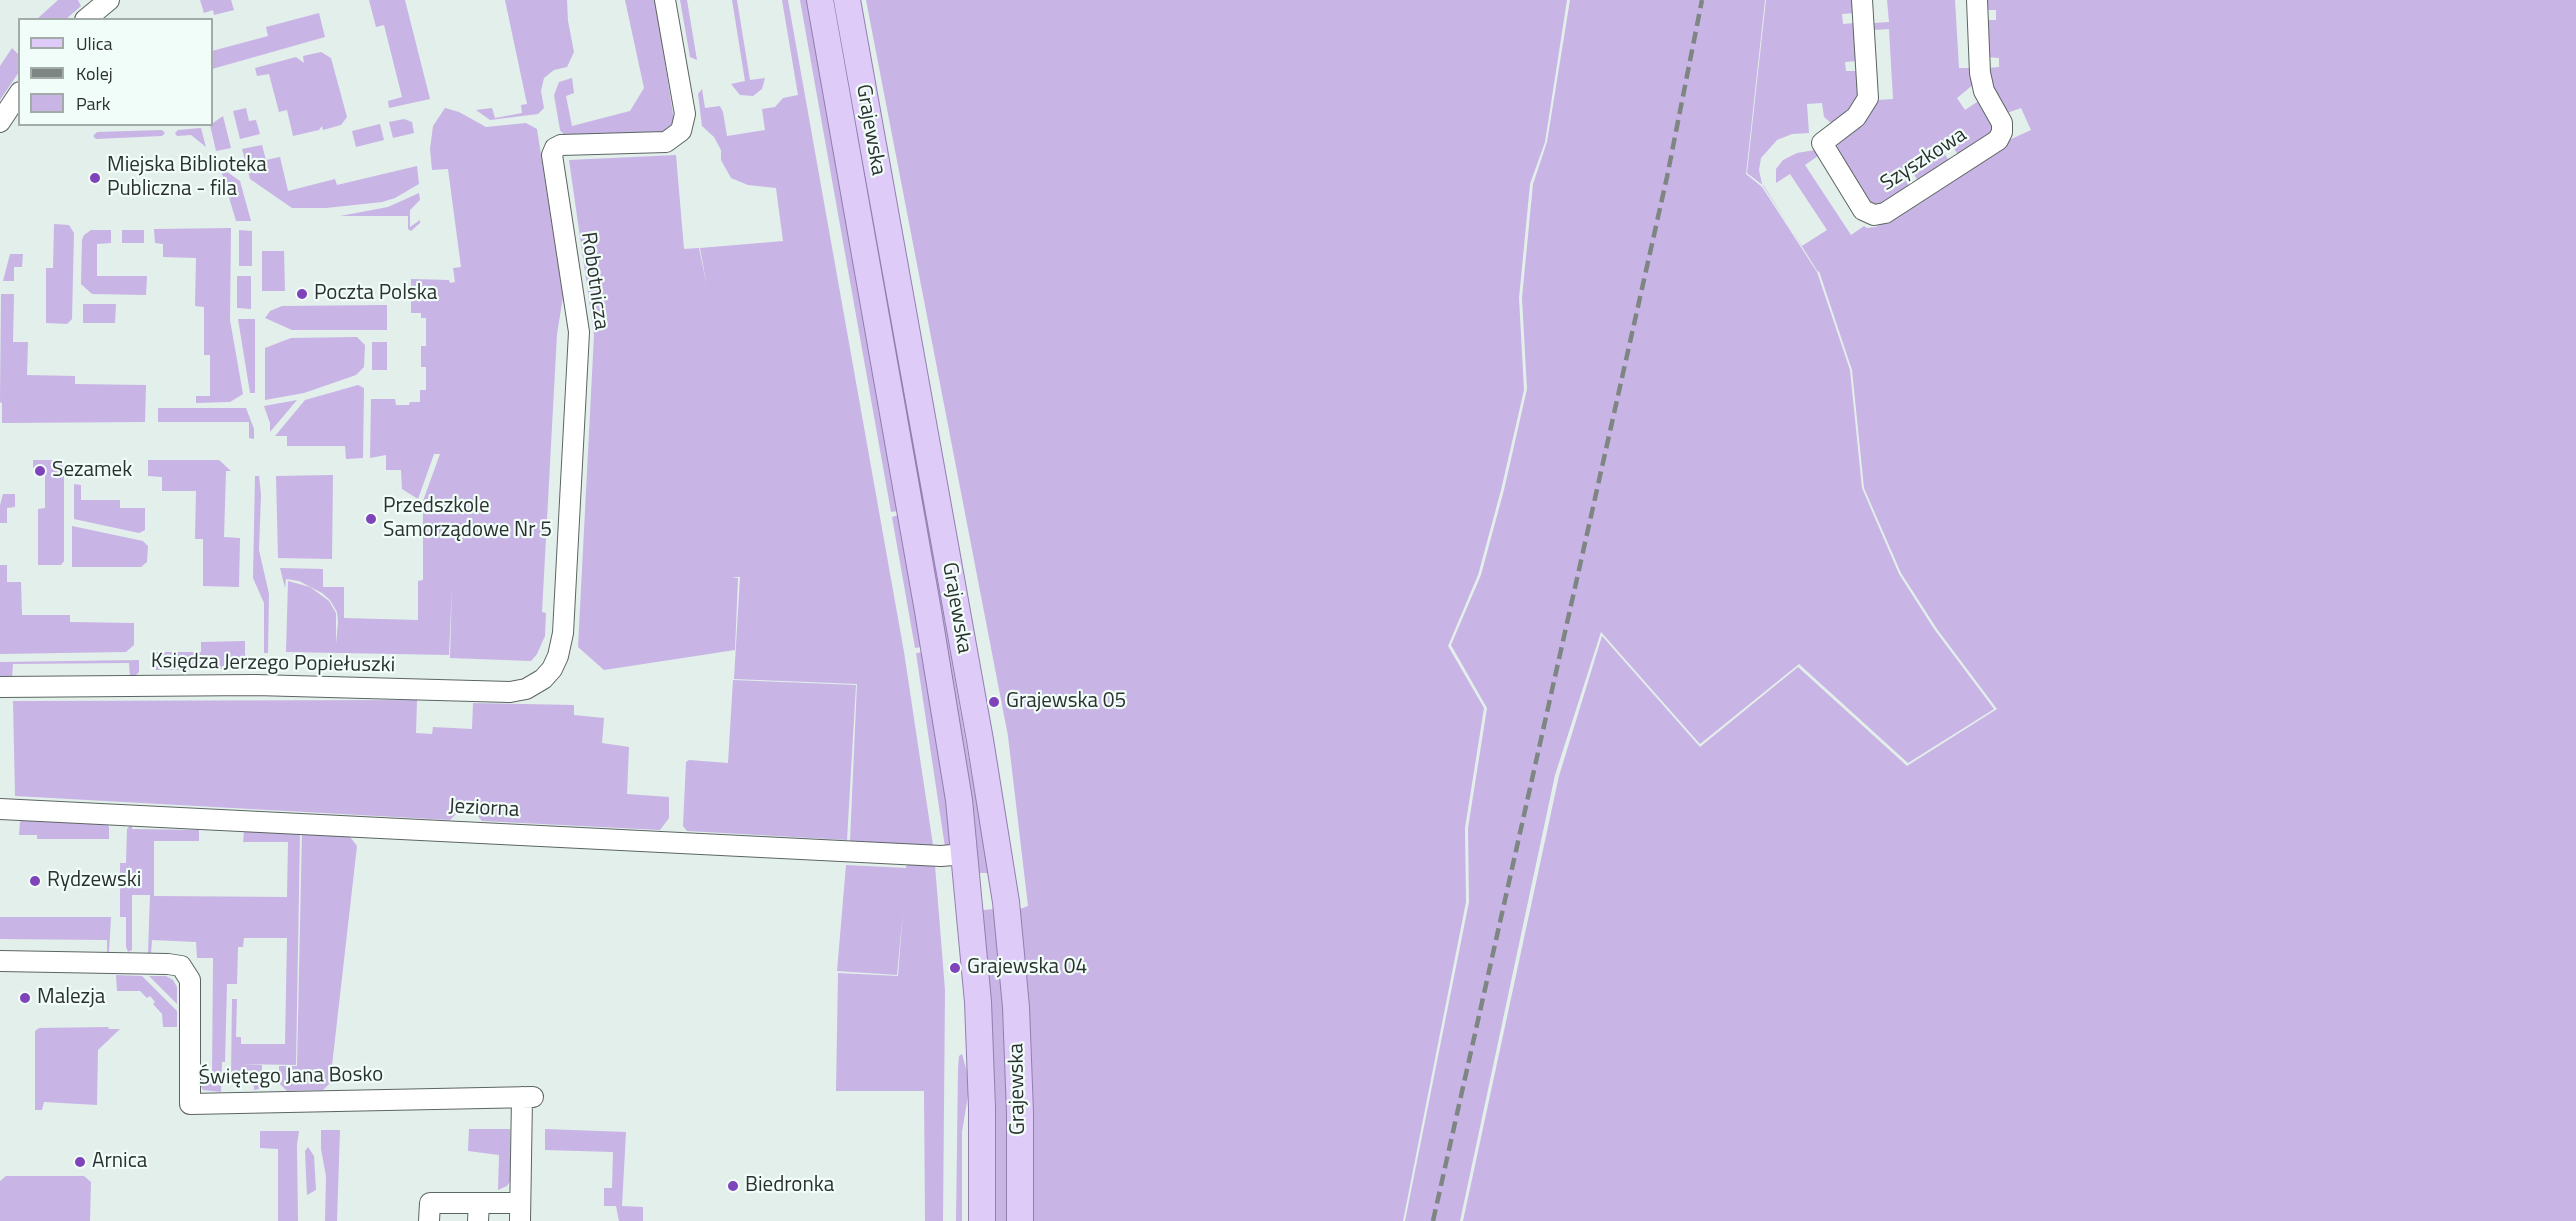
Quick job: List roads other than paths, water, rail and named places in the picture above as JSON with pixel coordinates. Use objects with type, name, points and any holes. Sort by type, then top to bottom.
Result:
[{"type":"main road","name":"Grajewska","points":[[820,0],[951,742],[965,854],[978,1002],[982,1108],[982,1221]]},
{"type":"main road","name":"Grajewska","points":[[847,0],[978,729],[1006,902],[1016,1007],[1020,1113],[1020,1221]]},
{"type":"street","points":[[87,18],[109,0]]},
{"type":"street","name":"Robotnicza","points":[[543,679],[552,669],[558,656],[563,633],[579,332],[552,155],[555,148],[561,145],[666,142],[675,138],[681,131],[685,114],[665,0]]},
{"type":"street","name":"Szyszkowa","points":[[1862,0],[1868,98],[1856,117],[1822,143],[1863,210],[1874,215],[1885,213],[1904,201],[1998,140],[2002,132],[2002,123],[1984,91],[1980,73],[1977,0]]},
{"type":"street","points":[[0,123],[18,95]]},
{"type":"street","name":"Księdza Jerzego Popiełuszki","points":[[0,687],[256,685],[510,692],[526,689],[543,679]]},
{"type":"street","name":"Jeziorna","points":[[0,809],[941,856],[965,854]]},
{"type":"street","name":"Świętego Jana Bosko","points":[[0,962],[181,966],[187,972],[190,980],[189,1104],[527,1097],[520,1212]]},
{"type":"street","points":[[429,1221],[430,1203],[478,1212],[520,1212]]},
{"type":"railway","points":[[1433,1221],[1667,177],[1702,0]]},
{"type":"place","name":"Miejska Biblioteka Publiczna - fila","points":[[95,178]]},
{"type":"place","name":"Poczta Polska","points":[[302,294]]},
{"type":"place","name":"Sezamek","points":[[40,471]]},
{"type":"place","name":"Przedszkole Samorządowe Nr 5","points":[[371,519]]},
{"type":"place","name":"Grajewska 05","points":[[994,702]]},
{"type":"place","name":"Rydzewski","points":[[35,881]]},
{"type":"place","name":"Grajewska 04","points":[[955,968]]},
{"type":"place","name":"Malezja","points":[[25,998]]},
{"type":"place","name":"Arnica","points":[[80,1162]]},
{"type":"place","name":"Biedronka","points":[[733,1186]]}]
